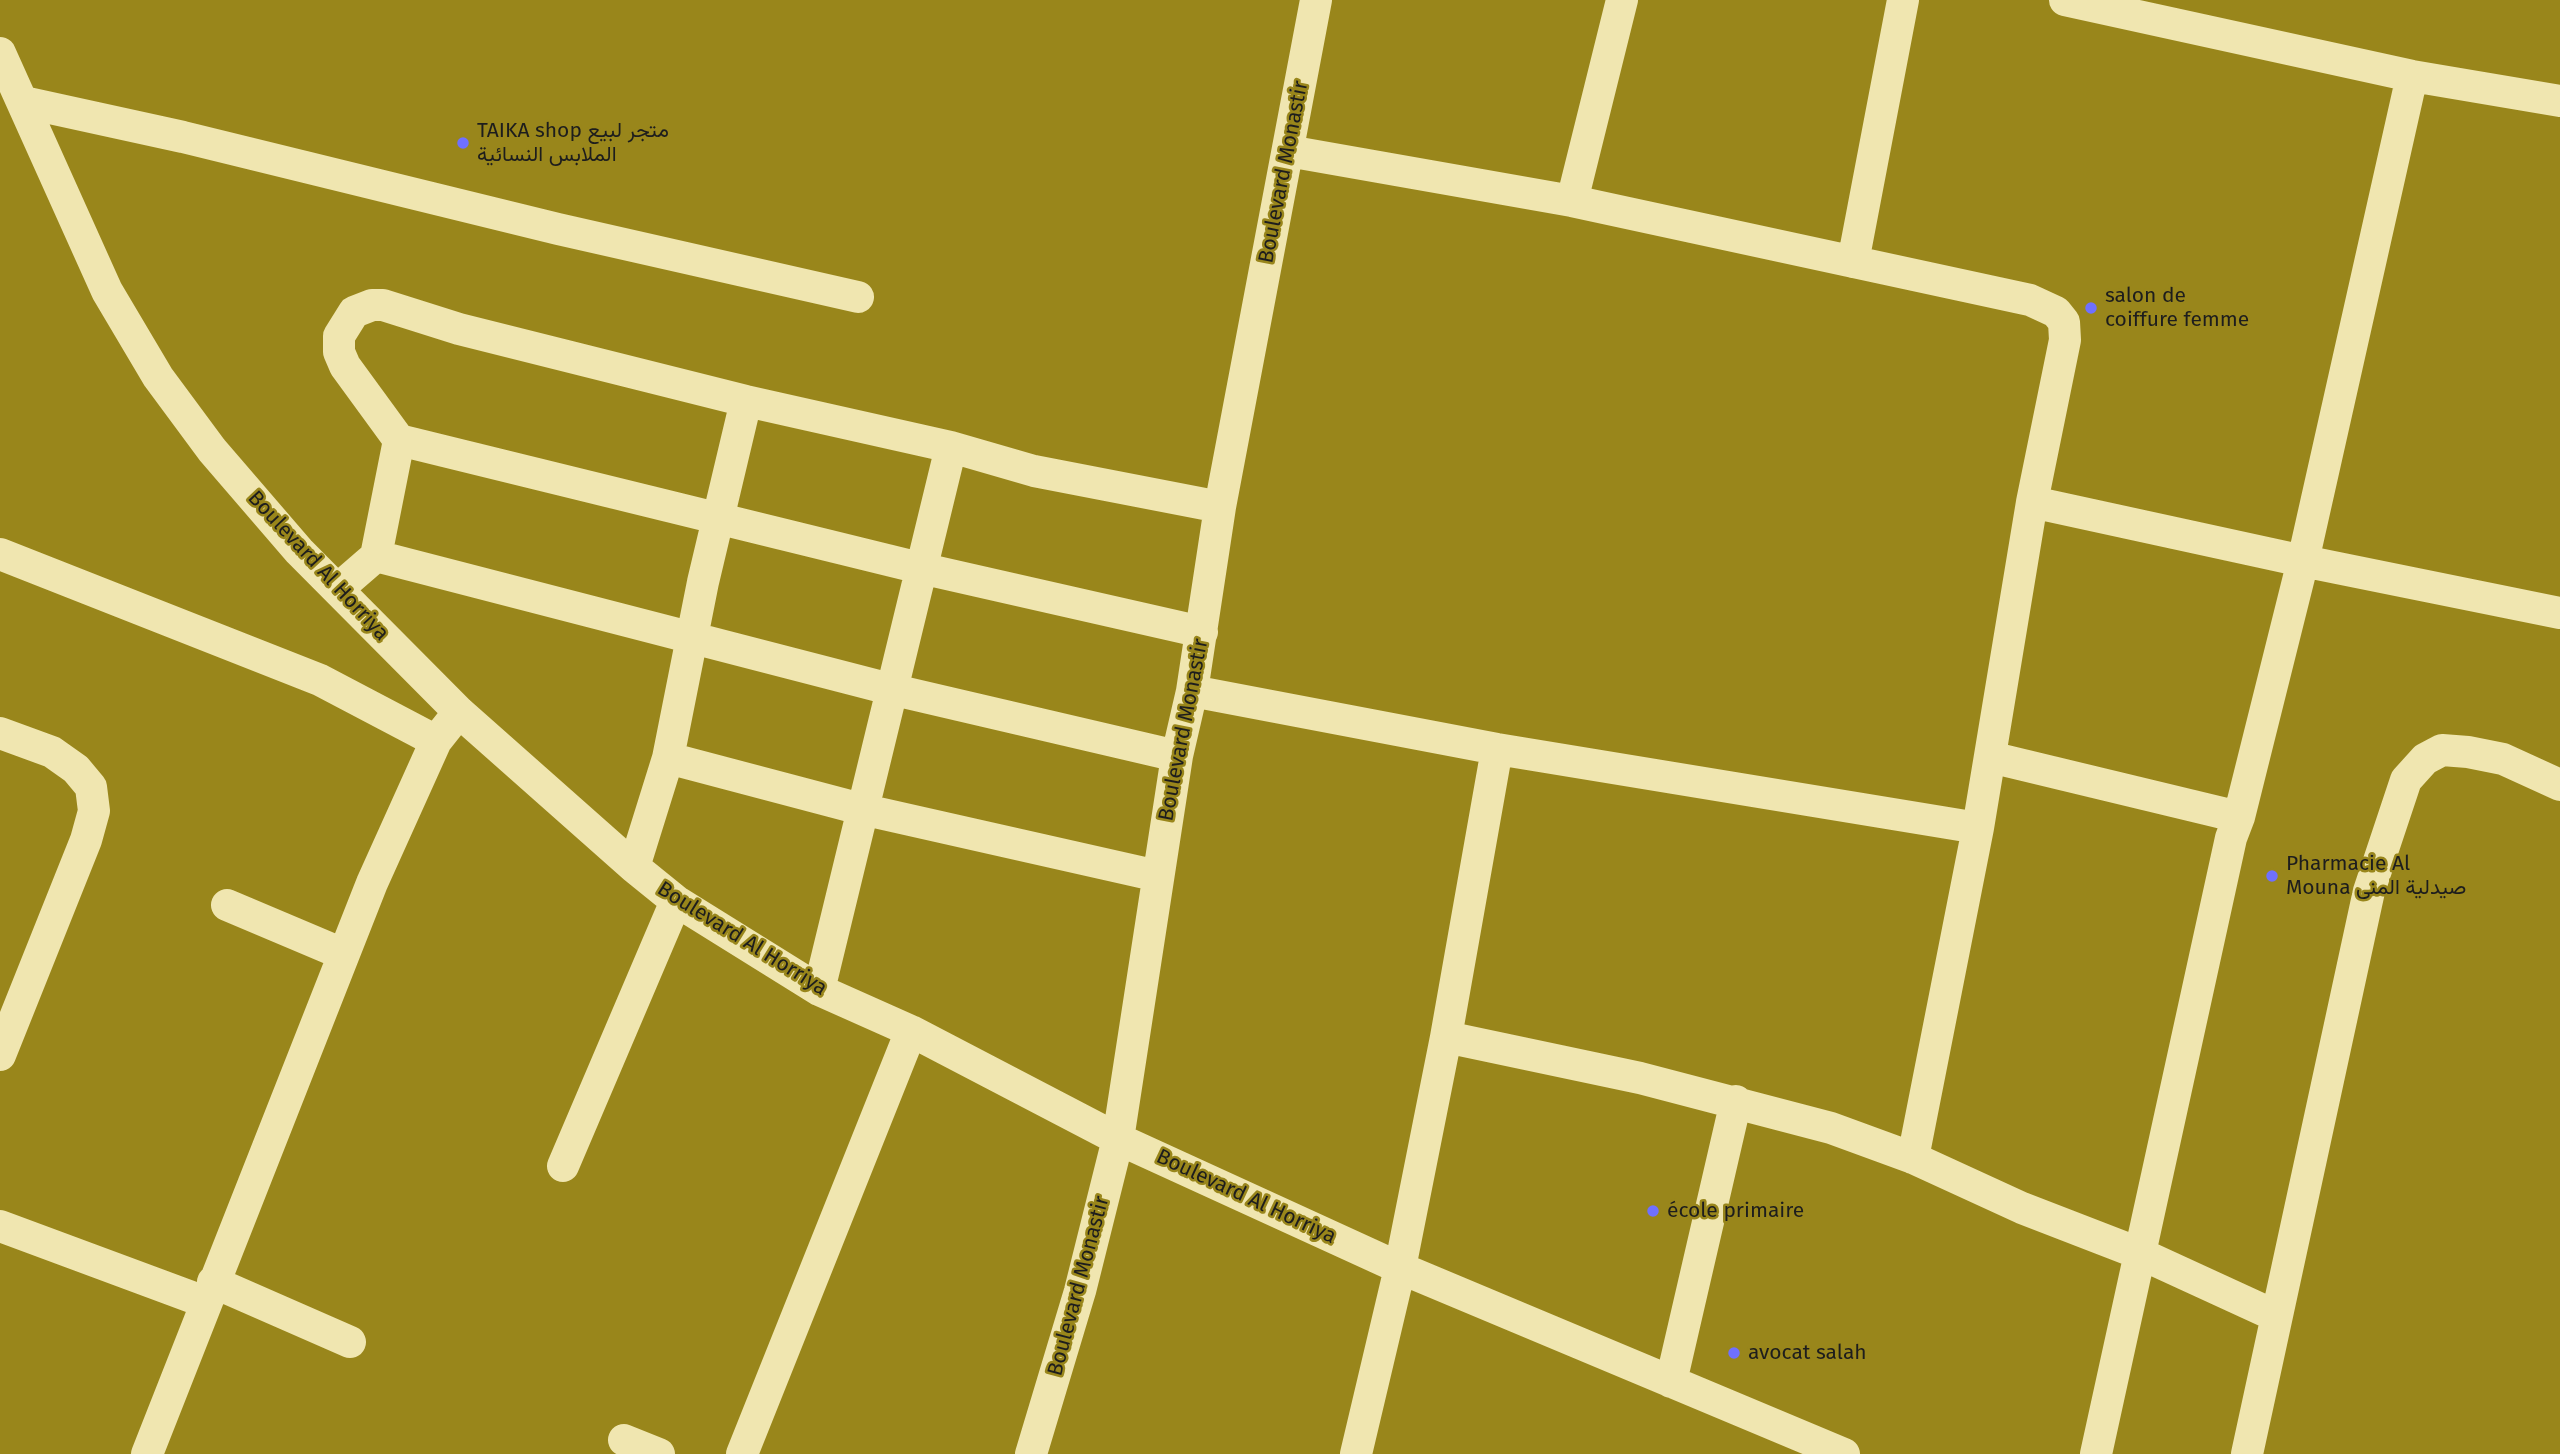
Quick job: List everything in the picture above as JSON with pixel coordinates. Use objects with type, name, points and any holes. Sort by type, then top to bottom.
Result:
[{"type":"street","name":"Boulevard Monastir","points":[[1031,1454],[1080,1291],[1118,1139],[1177,756],[1192,691],[1220,507],[1316,0]]},
{"type":"street","points":[[1572,201],[1622,0]]},
{"type":"street","points":[[1853,262],[1903,0]]},
{"type":"street","points":[[2065,0],[2412,76],[2560,101]]},
{"type":"street","name":"Boulevard Al Horriya","points":[[0,53],[107,291],[158,377],[212,450],[299,551],[339,588],[361,614],[459,712],[676,901],[819,990],[911,1031],[1118,1139],[1400,1268],[1843,1454]]},
{"type":"street","points":[[2096,1454],[2231,838],[2239,817],[2303,561],[2412,76]]},
{"type":"street","points":[[23,102],[183,137],[558,229],[858,297]]},
{"type":"street","points":[[1288,151],[1572,201],[2030,300],[2056,312],[2064,321],[2065,340],[2032,502],[1978,828],[1913,1158]]},
{"type":"street","points":[[1202,632],[920,568],[399,440],[355,383],[339,352],[339,336],[347,320],[362,307],[383,305],[459,329],[746,401],[951,447],[1110,488],[1190,499],[1220,507]]},
{"type":"street","points":[[634,867],[668,758],[717,519],[746,401]]},
{"type":"street","points":[[339,588],[376,556],[399,440]]},
{"type":"street","points":[[819,990],[890,689],[951,447]]},
{"type":"street","points":[[2032,502],[2303,561],[2560,612]]},
{"type":"street","points":[[0,554],[320,680],[436,741]]},
{"type":"street","points":[[376,556],[890,689],[1177,756]]},
{"type":"street","points":[[1192,691],[1497,749],[1978,828]]},
{"type":"street","points":[[147,1454],[343,954],[436,741],[459,712]]},
{"type":"street","points":[[0,733],[52,752],[76,769],[91,788],[94,811],[81,852],[0,1055]]},
{"type":"street","points":[[1356,1454],[1400,1268],[1446,1038],[1497,749]]},
{"type":"street","points":[[2247,1454],[2369,891],[2406,780],[2425,760],[2442,750],[2503,759],[2560,785]]},
{"type":"street","points":[[1990,757],[2239,817]]},
{"type":"street","points":[[668,758],[862,808],[1158,876]]},
{"type":"street","points":[[563,1166],[676,901]]},
{"type":"street","points":[[227,905],[343,954]]},
{"type":"street","points":[[742,1454],[911,1031]]},
{"type":"street","points":[[1446,1038],[1736,1101],[1831,1128],[1913,1158],[2022,1208],[2141,1254],[2276,1316]]},
{"type":"street","points":[[1671,1382],[1736,1101]]},
{"type":"street","points":[[0,1226],[209,1292],[350,1342]]},
{"type":"street","points":[[624,1440],[659,1454]]},
{"type":"place","name":"TAIKA shop متجر لبيع الملابس النسائية","points":[[463,143]]},
{"type":"place","name":"salon de coiffure femme","points":[[2091,308]]},
{"type":"place","name":"Pharmacie Al Mouna صيدلية المنى","points":[[2272,876]]},
{"type":"place","name":"école primaire","points":[[1653,1211]]},
{"type":"place","name":"avocat salah","points":[[1734,1353]]}]
